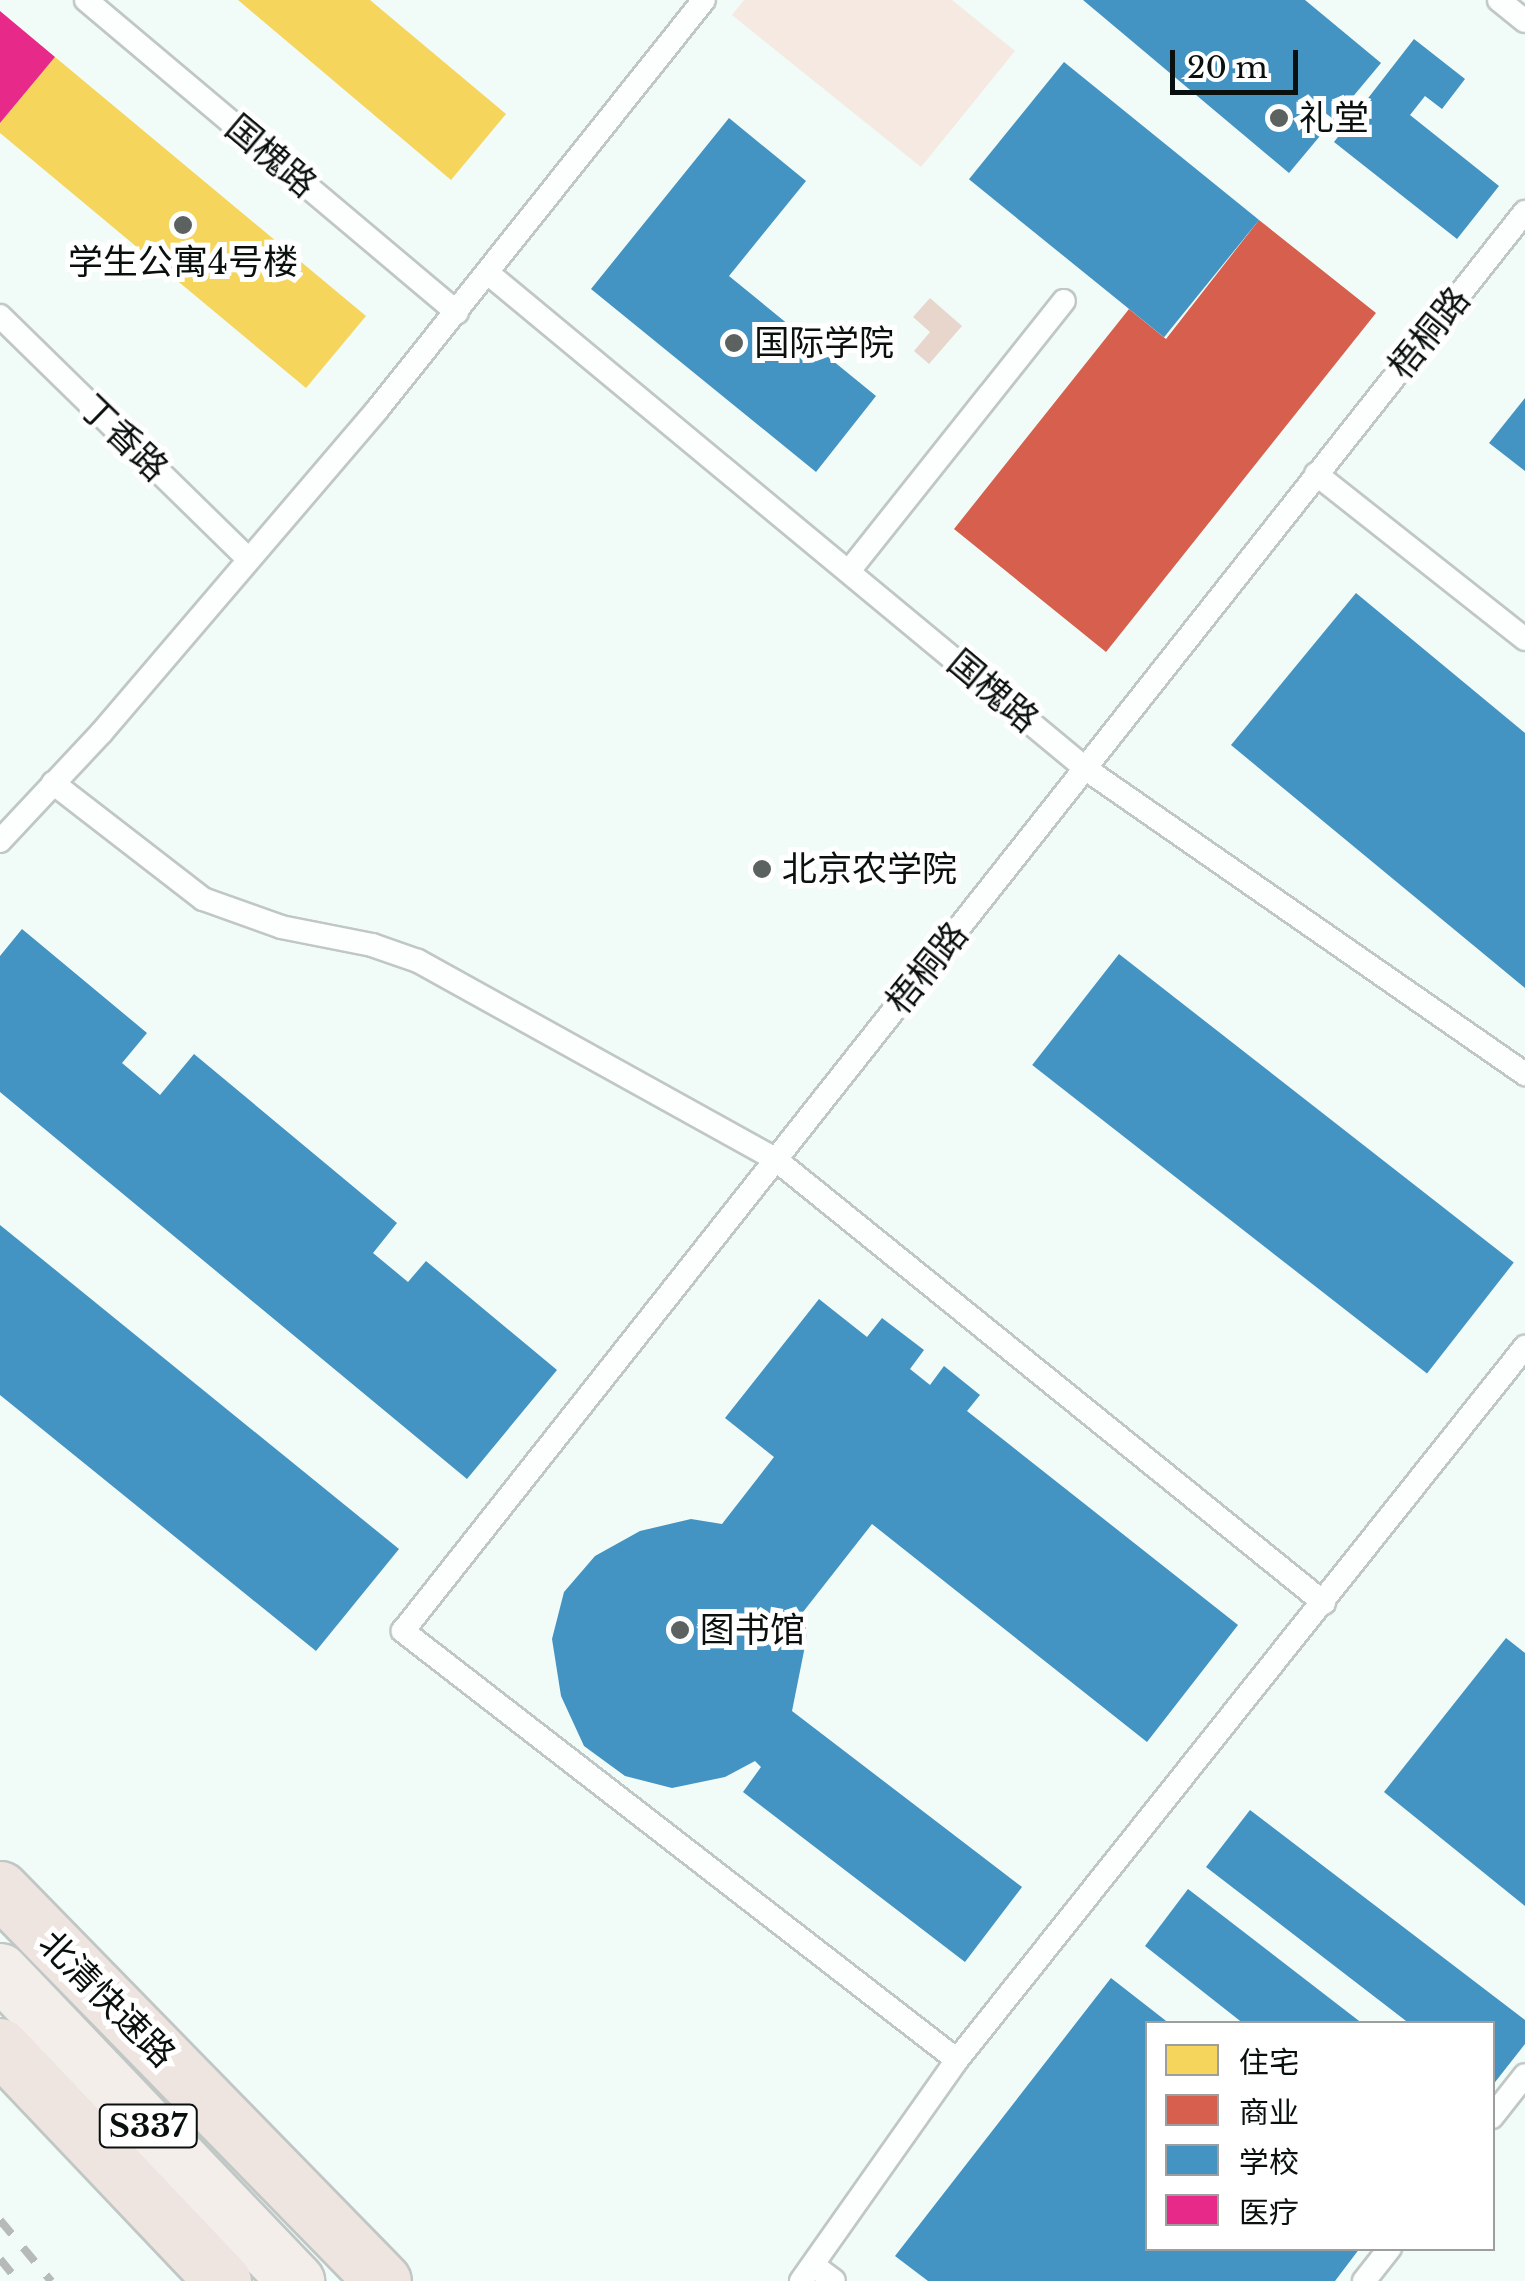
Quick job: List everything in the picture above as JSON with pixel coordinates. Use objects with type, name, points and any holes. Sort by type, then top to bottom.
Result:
[{"type":"highway","name":"北清快速路","points":[[0,1889],[383,2281]]},
{"type":"highway","points":[[0,2046],[223,2281]]},
{"type":"main road","name":"S337","points":[[0,1970],[296,2281]]},
{"type":"lane","name":"国槐路","points":[[86,0],[457,312]]},
{"type":"lane","points":[[0,841],[248,559],[489,274],[704,0]]},
{"type":"lane","points":[[1499,0],[1525,22]]},
{"type":"lane","name":"梧桐路","points":[[957,2060],[403,1631],[1525,212]]},
{"type":"lane","name":"国槐路","points":[[489,274],[1086,769],[1525,1074]]},
{"type":"lane","points":[[849,571],[1064,300]]},
{"type":"lane","name":"丁香路","points":[[0,316],[248,559]]},
{"type":"lane","points":[[1316,474],[1525,638]]},
{"type":"lane","points":[[53,783],[203,899],[282,927],[372,945],[418,961],[775,1159],[1324,1603]]},
{"type":"lane","points":[[834,2281],[807,2273],[957,2060],[1525,1347]]},
{"type":"lane","points":[[1495,2112],[1525,2075]]},
{"type":"lane","points":[[1364,2281],[1388,2251]]},
{"type":"shaded area","points":[[744,0],[952,0],[1015,51],[921,167],[732,15]]},
{"type":"shaded area","points":[[930,298],[962,326],[929,364],[914,351],[930,332],[913,317]]},
{"type":"building: 住宅","points":[[238,0],[370,0],[506,114],[451,180]]},
{"type":"building: 住宅","name":"学生公寓4号楼","points":[[55,57],[366,316],[306,388],[0,133],[0,123]]},
{"type":"building: 商业","points":[[1259,220],[1376,313],[1106,652],[954,529],[1129,309],[1166,339]]},
{"type":"building: 学校","name":"礼堂","points":[[1083,0],[1305,0],[1381,63],[1289,173]]},
{"type":"building: 学校","points":[[1414,39],[1465,79],[1442,109],[1425,96],[1410,115],[1499,186],[1457,239],[1334,142]]},
{"type":"building: 学校","points":[[1064,62],[1259,220],[1164,337],[969,179]]},
{"type":"building: 学校","name":"国际学院","points":[[729,118],[806,181],[729,276],[876,396],[816,472],[591,289]]},
{"type":"building: 学校","points":[[1525,398],[1525,471],[1489,443]]},
{"type":"building: 学校","points":[[1356,593],[1525,733],[1525,988],[1231,745]]},
{"type":"building: 学校","points":[[22,929],[147,1033],[122,1063],[160,1095],[194,1054],[397,1223],[373,1253],[408,1282],[426,1261],[557,1370],[467,1479],[0,1092],[0,956]]},
{"type":"building: 学校","points":[[1119,954],[1514,1262],[1427,1374],[1032,1065]]},
{"type":"building: 学校","points":[[0,1225],[399,1549],[316,1651],[0,1395]]},
{"type":"building: 学校","name":"图书馆","points":[[819,1299],[867,1337],[882,1318],[924,1350],[910,1369],[930,1385],[944,1366],[980,1395],[967,1411],[1238,1625],[1147,1742],[872,1524],[803,1612],[807,1636],[792,1711],[1022,1887],[965,1962],[743,1792],[761,1767],[755,1761],[725,1777],[672,1788],[625,1776],[584,1746],[561,1696],[552,1639],[564,1592],[595,1556],[640,1531],[691,1519],[722,1524],[774,1457],[725,1418]]},
{"type":"building: 学校","points":[[1506,1638],[1525,1653],[1525,1906],[1384,1792]]},
{"type":"building: 学校","points":[[1250,1810],[1525,2020],[1525,2044],[1495,2082],[1495,2021],[1406,2021],[1206,1867]]},
{"type":"building: 学校","points":[[1188,1889],[1359,2021],[1240,2021],[1145,1946]]},
{"type":"building: 学校","points":[[1111,1978],[1166,2021],[1145,2021],[1145,2251],[1358,2251],[1335,2281],[928,2281],[895,2256]]},
{"type":"building: 医疗","points":[[0,11],[55,57],[0,123]]},
{"type":"railway","points":[[0,2220],[51,2281]]},
{"type":"railway","points":[[0,2259],[18,2281]]},
{"type":"place","name":"礼堂","points":[[1279,118]]},
{"type":"place","name":"学生公寓4号楼","points":[[183,225]]},
{"type":"place","name":"国际学院","points":[[734,343]]},
{"type":"place","name":"北京农学院","points":[[762,869]]},
{"type":"place","name":"图书馆","points":[[680,1630]]}]
